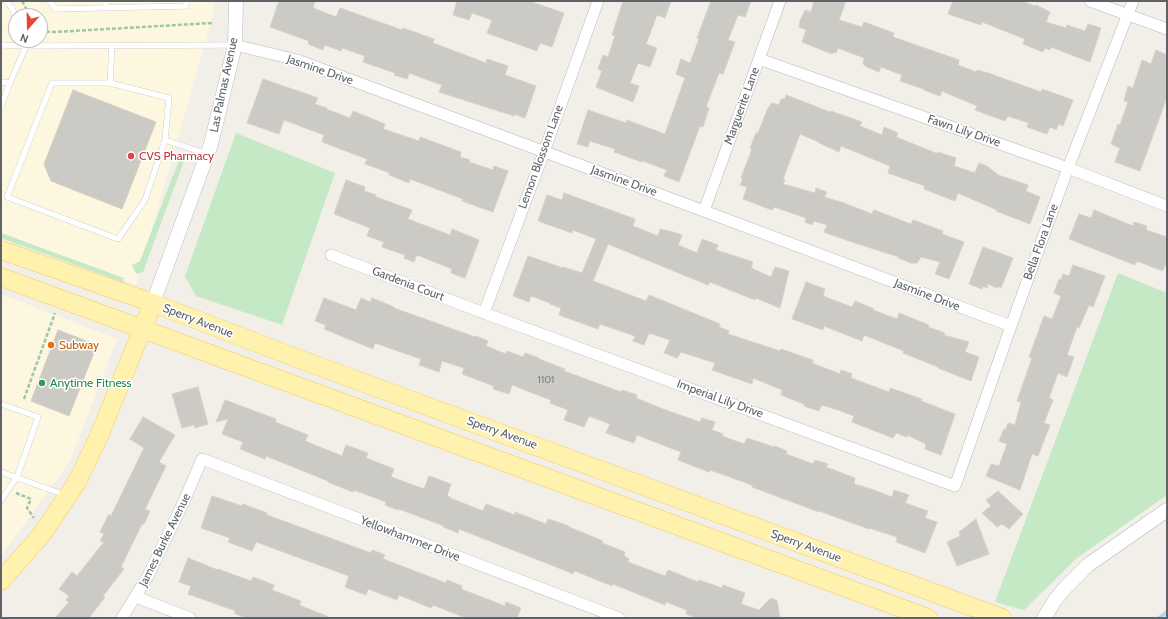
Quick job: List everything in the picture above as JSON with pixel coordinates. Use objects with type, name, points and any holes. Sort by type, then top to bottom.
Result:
[{"type":"main road","name":"Sperry Avenue","points":[[1,250],[153,303],[284,353],[1002,618]]},
{"type":"main road","points":[[2,280],[142,329],[928,618]]},
{"type":"main road","points":[[1,581],[42,534],[77,482],[99,436],[153,303]]},
{"type":"street","name":"Las Palmas Avenue","points":[[153,303],[211,144],[235,45],[236,1]]},
{"type":"street","name":"Lemon Blossom Lane","points":[[484,312],[544,152],[598,1]]},
{"type":"street","name":"Marguerite Lane","points":[[704,211],[780,1]]},
{"type":"street","points":[[1090,1],[1167,30]]},
{"type":"street","name":"Bella Flora Lane","points":[[955,486],[1010,326],[1068,168],[1133,1]]},
{"type":"street","name":"Jasmine Drive","points":[[235,45],[297,60],[1010,326]]},
{"type":"street","name":"Fawn Lily Drive","points":[[759,59],[1068,168],[1167,206]]},
{"type":"street","name":"Gardenia Court","points":[[331,255],[484,312]]},
{"type":"street","name":"Imperial Lily Drive","points":[[484,312],[955,486]]},
{"type":"street","name":"James Burke Avenue","points":[[122,618],[136,597],[166,542],[186,499],[202,459]]},
{"type":"street","name":"Yellowhammer Drive","points":[[202,459],[619,618]]},
{"type":"street","points":[[1044,618],[1065,588],[1088,565],[1167,510]]},
{"type":"street","points":[[136,597],[190,618]]},
{"type":"lane","points":[[50,1],[55,9],[186,6],[186,1]]},
{"type":"lane","points":[[106,1],[106,8]]},
{"type":"lane","points":[[48,44],[235,45]]},
{"type":"lane","points":[[110,83],[112,45]]},
{"type":"lane","points":[[1,106],[23,48]]},
{"type":"lane","points":[[1,82],[10,83]]},
{"type":"lane","points":[[52,83],[110,83],[170,98],[165,140],[145,200],[118,239],[7,197],[52,83]]},
{"type":"lane","points":[[165,140],[207,154]]},
{"type":"lane","points":[[1,404],[38,418],[17,477],[1,500]]},
{"type":"lane","points":[[1,472],[68,496]]},
{"type":"path","points":[[48,32],[212,23]]},
{"type":"path","points":[[24,399],[55,313]]},
{"type":"path","points":[[8,490],[31,499],[27,508],[36,520]]},
{"type":"shaded area","points":[[1,1],[214,1],[213,15],[136,285],[1,232]]},
{"type":"shaded area","points":[[1,294],[117,339],[70,461],[1,556]]},
{"type":"green space","points":[[236,133],[335,173],[282,325],[196,296],[185,276]]},
{"type":"green space","points":[[181,155],[184,161],[143,272],[136,274],[132,265],[140,261]]},
{"type":"green space","points":[[1,233],[124,278],[123,282],[1,238]]},
{"type":"green space","points":[[1118,273],[1167,293],[1167,495],[1077,558],[1024,610],[995,602]]},
{"type":"building","points":[[279,1],[315,1],[313,8],[336,17],[340,8],[402,30],[403,28],[434,39],[433,43],[486,63],[487,59],[508,66],[505,75],[536,86],[525,118],[514,114],[514,116],[439,92],[442,85],[409,73],[407,79],[394,75],[395,73],[363,62],[365,56],[342,48],[341,51],[325,45],[323,50],[308,44],[309,41],[270,27]]},
{"type":"building","points":[[457,1],[529,1],[564,13],[552,47],[540,43],[537,51],[487,33],[492,20],[472,13],[469,20],[453,15]]},
{"type":"building","points":[[623,1],[671,1],[665,18],[657,15],[646,44],[657,48],[650,67],[638,63],[630,83],[639,86],[633,102],[596,87],[602,71],[598,69],[603,55],[608,57],[615,36],[612,35]]},
{"type":"building","points":[[711,1],[751,1],[745,17],[738,15],[728,40],[735,42],[723,74],[719,73],[706,107],[709,108],[703,127],[700,126],[679,182],[664,176],[667,170],[614,152],[615,149],[590,141],[588,147],[577,144],[588,110],[626,123],[627,120],[665,134],[685,78],[676,74],[681,59],[690,63],[699,39],[697,38]]},
{"type":"building","points":[[814,1],[846,1],[839,20],[862,27],[864,22],[894,33],[893,37],[959,60],[958,65],[976,72],[977,70],[988,73],[1041,92],[1042,89],[1073,100],[1063,126],[1059,124],[1056,130],[1050,127],[1047,134],[1027,127],[1029,123],[1008,116],[1005,121],[975,110],[977,106],[942,91],[940,96],[900,81],[902,75],[881,67],[879,72],[867,67],[863,64],[864,58],[838,48],[836,53],[833,52],[832,54],[802,42],[806,30],[799,27],[800,21],[805,10],[811,12]]},
{"type":"building","points":[[953,1],[1021,1],[1035,6],[1036,5],[1050,12],[1046,22],[1066,28],[1067,25],[1085,31],[1088,24],[1101,28],[1090,62],[1051,47],[1050,50],[1045,48],[1043,52],[1023,44],[1025,39],[982,22],[981,25],[948,14]]},
{"type":"building","points":[[1156,50],[1167,55],[1167,97],[1140,171],[1115,162],[1120,148],[1111,144],[1118,124],[1120,125],[1128,102],[1124,101],[1128,86],[1133,88],[1142,60],[1151,64]]},
{"type":"building","points":[[263,79],[318,98],[315,104],[327,108],[326,109],[350,118],[353,111],[385,124],[383,129],[419,141],[420,137],[461,152],[460,157],[470,160],[469,162],[493,170],[494,166],[508,171],[493,212],[462,201],[463,199],[410,179],[409,183],[389,175],[390,173],[365,164],[367,159],[322,142],[324,135],[284,120],[279,134],[247,123]]},
{"type":"building","name":"CVS Pharmacy","points":[[73,90],[156,122],[122,209],[51,181],[44,164]]},
{"type":"building","points":[[786,95],[830,112],[831,111],[862,122],[860,126],[882,135],[884,127],[898,133],[896,137],[938,154],[938,152],[956,158],[954,166],[975,173],[979,163],[987,166],[998,175],[1028,185],[1026,191],[1040,197],[1030,224],[996,211],[997,210],[958,193],[955,201],[924,189],[925,186],[888,173],[890,166],[841,146],[839,152],[800,134],[783,179],[785,180],[783,184],[815,193],[816,188],[827,192],[824,197],[872,214],[874,210],[911,224],[913,220],[943,231],[942,234],[964,242],[949,279],[935,274],[940,262],[921,257],[917,263],[911,263],[898,258],[899,257],[824,232],[827,225],[814,221],[812,225],[805,222],[806,218],[774,207],[772,210],[743,199],[747,187],[740,185],[743,179],[741,178],[752,149],[750,148],[756,133],[758,133],[768,108],[772,103],[779,105],[781,99],[785,99]]},
{"type":"building","points":[[346,180],[365,187],[364,191],[376,195],[376,197],[412,210],[408,219],[450,235],[452,229],[479,240],[465,278],[451,273],[452,269],[417,255],[414,262],[404,258],[405,255],[382,247],[384,242],[367,236],[370,228],[334,214]]},
{"type":"building","points":[[564,193],[635,219],[633,226],[658,236],[660,229],[682,235],[678,245],[697,253],[702,239],[718,245],[716,250],[753,262],[751,268],[771,277],[775,267],[789,271],[780,308],[756,298],[755,300],[710,282],[708,285],[608,244],[593,281],[646,301],[649,295],[720,324],[719,327],[729,331],[728,334],[813,360],[812,363],[840,374],[841,370],[852,374],[851,378],[889,392],[890,388],[922,399],[921,401],[955,414],[941,455],[925,449],[926,444],[907,435],[907,437],[896,433],[893,438],[852,422],[854,416],[838,410],[822,405],[819,411],[804,406],[804,404],[781,395],[782,390],[753,378],[752,384],[712,370],[715,363],[681,352],[677,358],[664,353],[670,340],[649,333],[644,345],[633,341],[635,336],[600,324],[598,329],[559,315],[561,308],[550,303],[531,296],[529,302],[513,296],[528,256],[582,273],[596,239],[573,230],[572,233],[538,221],[547,195],[562,200]]},
{"type":"building","points":[[1094,210],[1133,226],[1134,222],[1147,226],[1146,230],[1167,237],[1167,260],[1163,271],[1137,261],[1135,265],[1069,239],[1079,214],[1091,218]]},
{"type":"building","points":[[983,247],[1013,258],[1001,288],[988,284],[987,288],[983,286],[982,289],[969,284]]},
{"type":"building","points":[[1073,265],[1105,276],[1093,307],[1089,305],[1079,328],[1077,327],[1067,355],[1074,357],[1067,377],[1058,373],[1049,398],[1053,400],[1044,423],[1050,425],[1038,456],[1032,454],[1020,490],[986,476],[991,464],[999,466],[1007,444],[999,441],[1008,423],[1015,425],[1021,402],[1017,401],[1032,358],[1029,357],[1044,316],[1052,319],[1061,296],[1054,293],[1059,279],[1061,280],[1063,274],[1069,276]]},
{"type":"building","points":[[806,282],[825,289],[823,296],[852,307],[855,301],[897,319],[899,313],[929,325],[928,327],[945,333],[944,335],[969,342],[965,352],[979,357],[971,381],[864,335],[862,341],[824,326],[823,330],[792,319]]},
{"type":"building","points":[[324,298],[356,310],[361,298],[370,302],[372,298],[394,308],[488,341],[486,346],[506,354],[507,351],[523,357],[525,353],[565,369],[564,371],[621,392],[622,390],[637,395],[636,398],[663,409],[700,422],[702,418],[715,422],[712,430],[723,434],[722,436],[744,444],[747,438],[774,447],[775,446],[787,451],[786,454],[813,464],[815,460],[828,464],[826,467],[855,478],[854,484],[892,497],[894,490],[909,495],[905,503],[928,511],[925,518],[937,522],[925,553],[896,542],[897,537],[819,512],[752,487],[752,485],[710,470],[709,472],[678,460],[681,452],[637,435],[634,443],[606,433],[610,424],[589,416],[584,427],[564,420],[568,410],[550,403],[551,400],[512,385],[509,394],[493,389],[494,386],[462,374],[464,368],[442,361],[439,372],[419,365],[421,359],[375,343],[373,349],[324,329],[326,325],[315,321]]},
{"type":"building","points":[[58,330],[97,345],[69,416],[31,401]]},
{"type":"building","points":[[198,387],[208,424],[195,428],[194,425],[182,428],[172,394]]},
{"type":"building","points":[[225,400],[276,419],[275,422],[308,435],[305,441],[342,456],[346,445],[368,453],[366,458],[394,469],[391,477],[424,489],[429,476],[451,484],[447,496],[483,511],[486,504],[515,515],[515,512],[546,524],[548,519],[569,526],[603,541],[602,543],[625,552],[624,556],[629,559],[628,562],[665,576],[668,570],[698,582],[699,580],[722,588],[723,585],[745,593],[741,604],[759,610],[771,598],[777,601],[780,618],[697,618],[686,614],[687,610],[666,602],[665,605],[613,584],[612,586],[575,571],[573,574],[459,529],[458,533],[443,527],[444,526],[385,505],[386,502],[354,490],[353,492],[266,456],[265,459],[240,449],[243,442],[222,434],[228,419],[216,422]]},
{"type":"building","points":[[143,417],[175,435],[159,462],[166,466],[145,509],[150,511],[121,567],[124,569],[103,596],[105,597],[89,618],[55,618],[69,602],[66,600],[69,596],[59,589],[72,572],[77,576],[104,542],[100,541],[104,534],[100,532],[109,514],[111,516],[144,448],[130,439]]},
{"type":"building","points":[[998,491],[1023,514],[1009,529],[1002,524],[997,527],[982,513],[991,506],[986,500]]},
{"type":"building","points":[[212,496],[242,506],[243,504],[267,513],[267,515],[371,553],[372,550],[385,555],[383,559],[446,583],[447,580],[462,586],[461,589],[505,606],[506,602],[521,608],[517,618],[466,618],[433,605],[431,608],[399,595],[397,600],[368,589],[366,595],[345,587],[349,576],[256,542],[252,551],[228,542],[230,538],[201,528]]},
{"type":"building","points":[[976,519],[989,554],[957,566],[947,542],[960,536],[959,532]]},
{"type":"building","points":[[188,558],[251,581],[253,577],[274,585],[272,590],[301,601],[299,605],[329,618],[246,618],[234,613],[236,611],[188,594],[191,586],[179,582]]},
{"type":"waterway","points":[[1159,618],[1167,612]]},
{"type":"place","name":"CVS Pharmacy","points":[[131,156]]},
{"type":"place","name":"Subway","points":[[51,345]]},
{"type":"place","name":"Anytime Fitness","points":[[42,383]]}]
